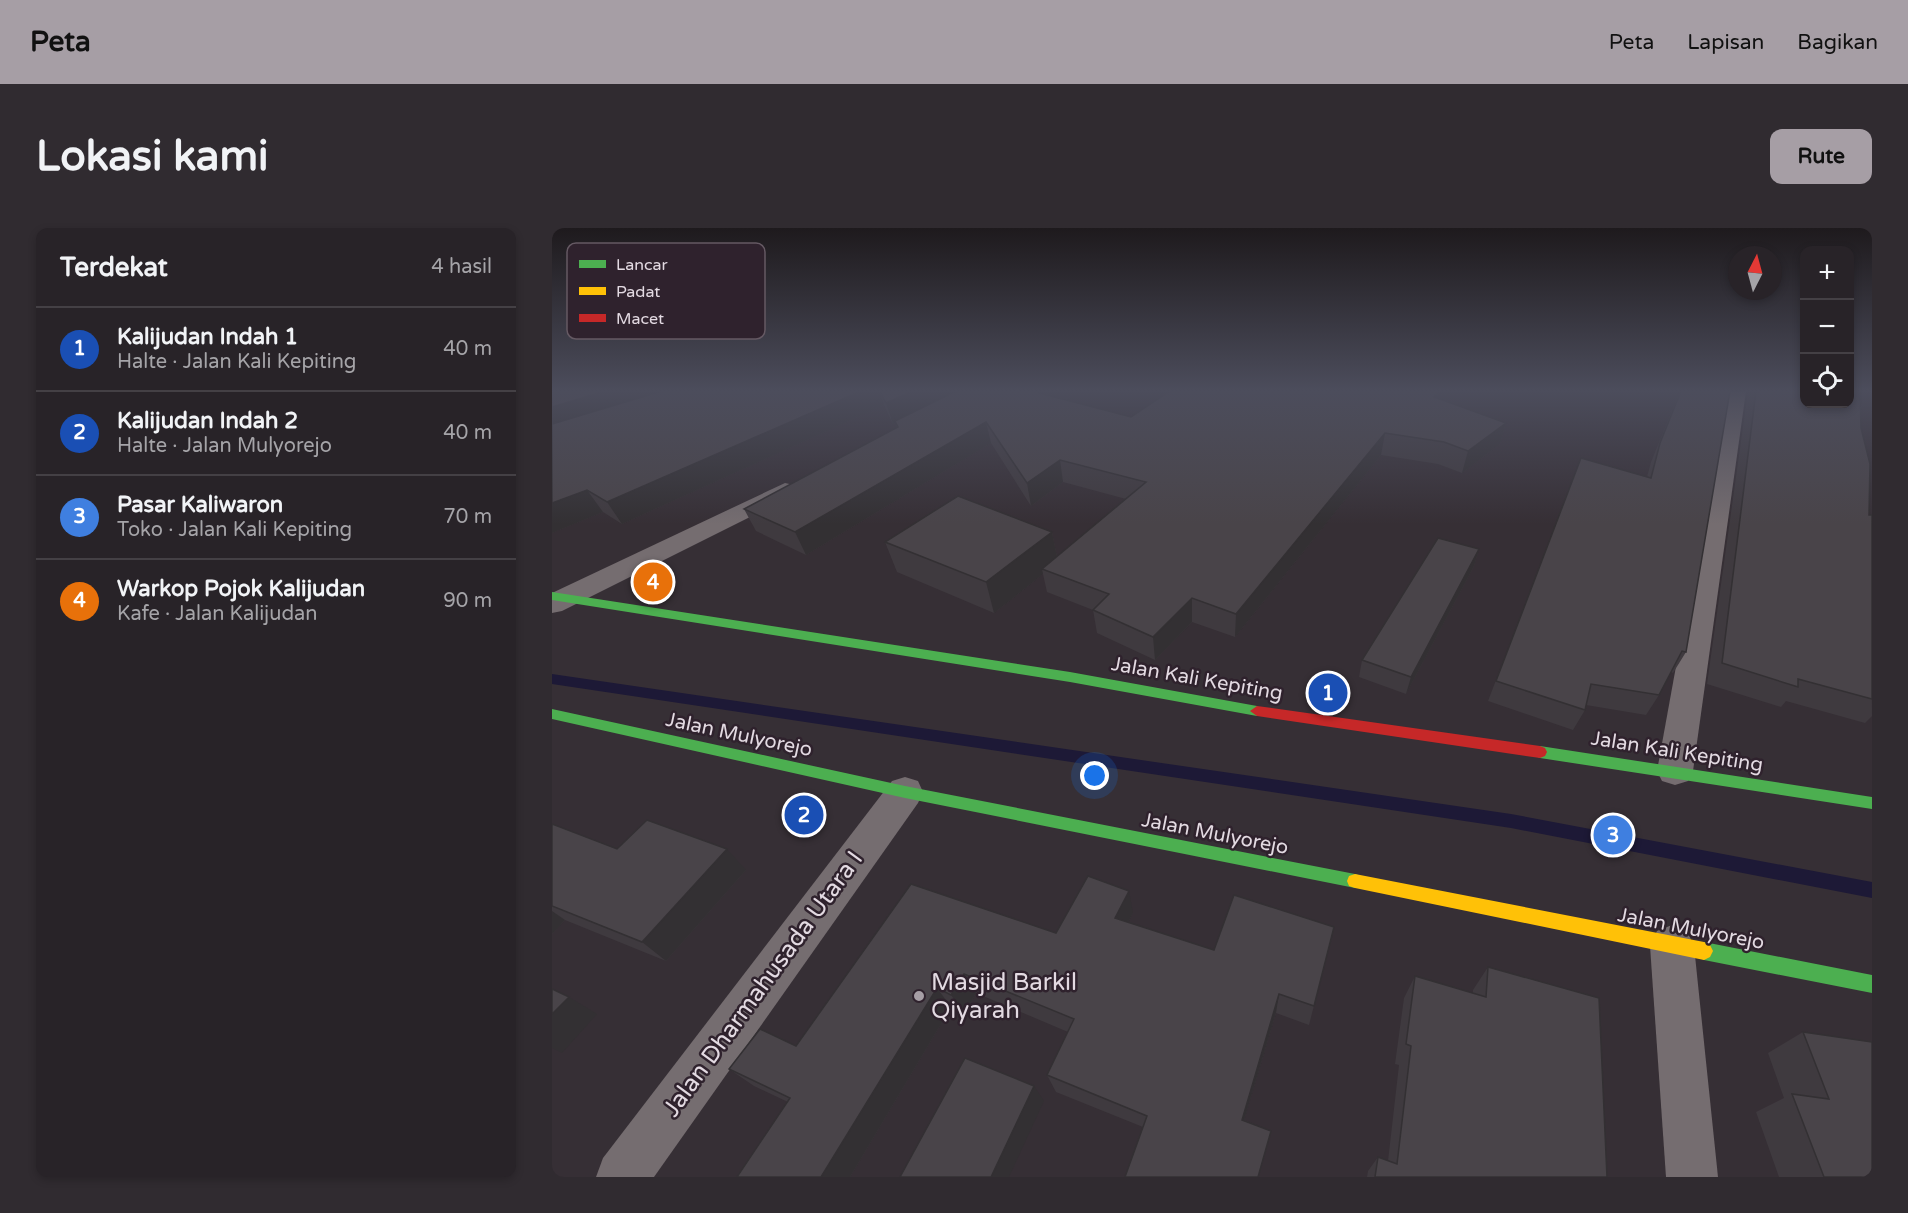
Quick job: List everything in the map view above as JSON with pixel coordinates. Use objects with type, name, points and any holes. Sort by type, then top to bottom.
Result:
[{"type":"main road","name":"Jalan Kali Kepiting","points":[[557,599],[1059,675],[1265,712],[1675,771],[1872,803]]},
{"type":"main road","name":"Jalan Mulyorejo","points":[[552,714],[905,792],[1872,984]]},
{"type":"street","points":[[1675,771],[1729,435]]},
{"type":"street","points":[[557,599],[800,482]]},
{"type":"street","name":"Jalan Dharmahusada Utara I","points":[[622,1177],[905,792]]},
{"type":"street","points":[[1672,946],[1692,1177]]},
{"type":"building","points":[[552,435],[760,435],[607,502],[587,490],[552,503]]},
{"type":"building","points":[[882,435],[963,435],[795,532],[744,509]]},
{"type":"building","points":[[995,435],[1383,435],[1236,614],[1192,598],[1153,637],[1093,610],[1109,594],[1042,569],[1146,482],[1060,460],[1027,483]]},
{"type":"building","points":[[1400,435],[1489,435],[1468,451],[1444,442]]},
{"type":"building","points":[[1663,435],[1723,435],[1686,652],[1682,651],[1659,695],[1591,684],[1585,710],[1496,681],[1581,458],[1651,478]]},
{"type":"building","points":[[1750,435],[1863,435],[1870,464],[1869,515],[1872,515],[1872,699],[1798,679],[1798,687],[1722,663]]},
{"type":"building","points":[[958,496],[1052,532],[986,582],[885,542]]},
{"type":"building","points":[[1438,538],[1479,549],[1411,677],[1362,660]]},
{"type":"building","points":[[647,820],[727,849],[642,942],[552,906],[552,824],[617,849]]},
{"type":"building","points":[[1088,876],[1129,891],[1115,918],[1214,950],[1234,895],[1334,927],[1314,1006],[1279,994],[1242,1120],[1271,1131],[1258,1177],[1125,1177],[1147,1116],[1047,1075],[1074,1019],[964,974],[951,995],[937,988],[821,1177],[737,1177],[790,1098],[729,1069],[760,1029],[796,1046],[911,884],[1056,933]]},
{"type":"building","points":[[1488,967],[1599,998],[1607,1177],[1375,1177],[1378,1157],[1397,1164],[1411,1046],[1406,1044],[1415,976],[1486,997]]},
{"type":"building","points":[[552,989],[569,997],[552,1014]]},
{"type":"building","points":[[1803,1032],[1872,1042],[1872,1177],[1824,1177],[1792,1094],[1829,1099]]},
{"type":"building","points":[[965,1058],[1034,1086],[991,1177],[900,1177]]},
{"type":"waterway","points":[[552,679],[1511,821],[1872,890]]},
{"type":"traffic: fast","points":[[552,596],[1070,677],[1257,711]]},
{"type":"traffic: fast","points":[[552,714],[905,792],[1355,881]]},
{"type":"traffic: fast","points":[[1540,752],[1872,803]]},
{"type":"traffic: fast","points":[[1704,951],[1872,984]]},
{"type":"traffic: slow","points":[[1355,881],[1704,951]]},
{"type":"traffic: jam","points":[[1257,711],[1540,752]]},
{"type":"place","name":"Warkop Pojok Kalijudan","points":[[653,582]]},
{"type":"place","name":"Kalijudan Indah 1","points":[[1328,693]]},
{"type":"place","name":"Kalijudan Indah 2","points":[[804,815]]},
{"type":"place","name":"Pasar Kaliwaron","points":[[1613,835]]},
{"type":"place","name":"Masjid Barkil Qiyarah","points":[[919,996]]}]
